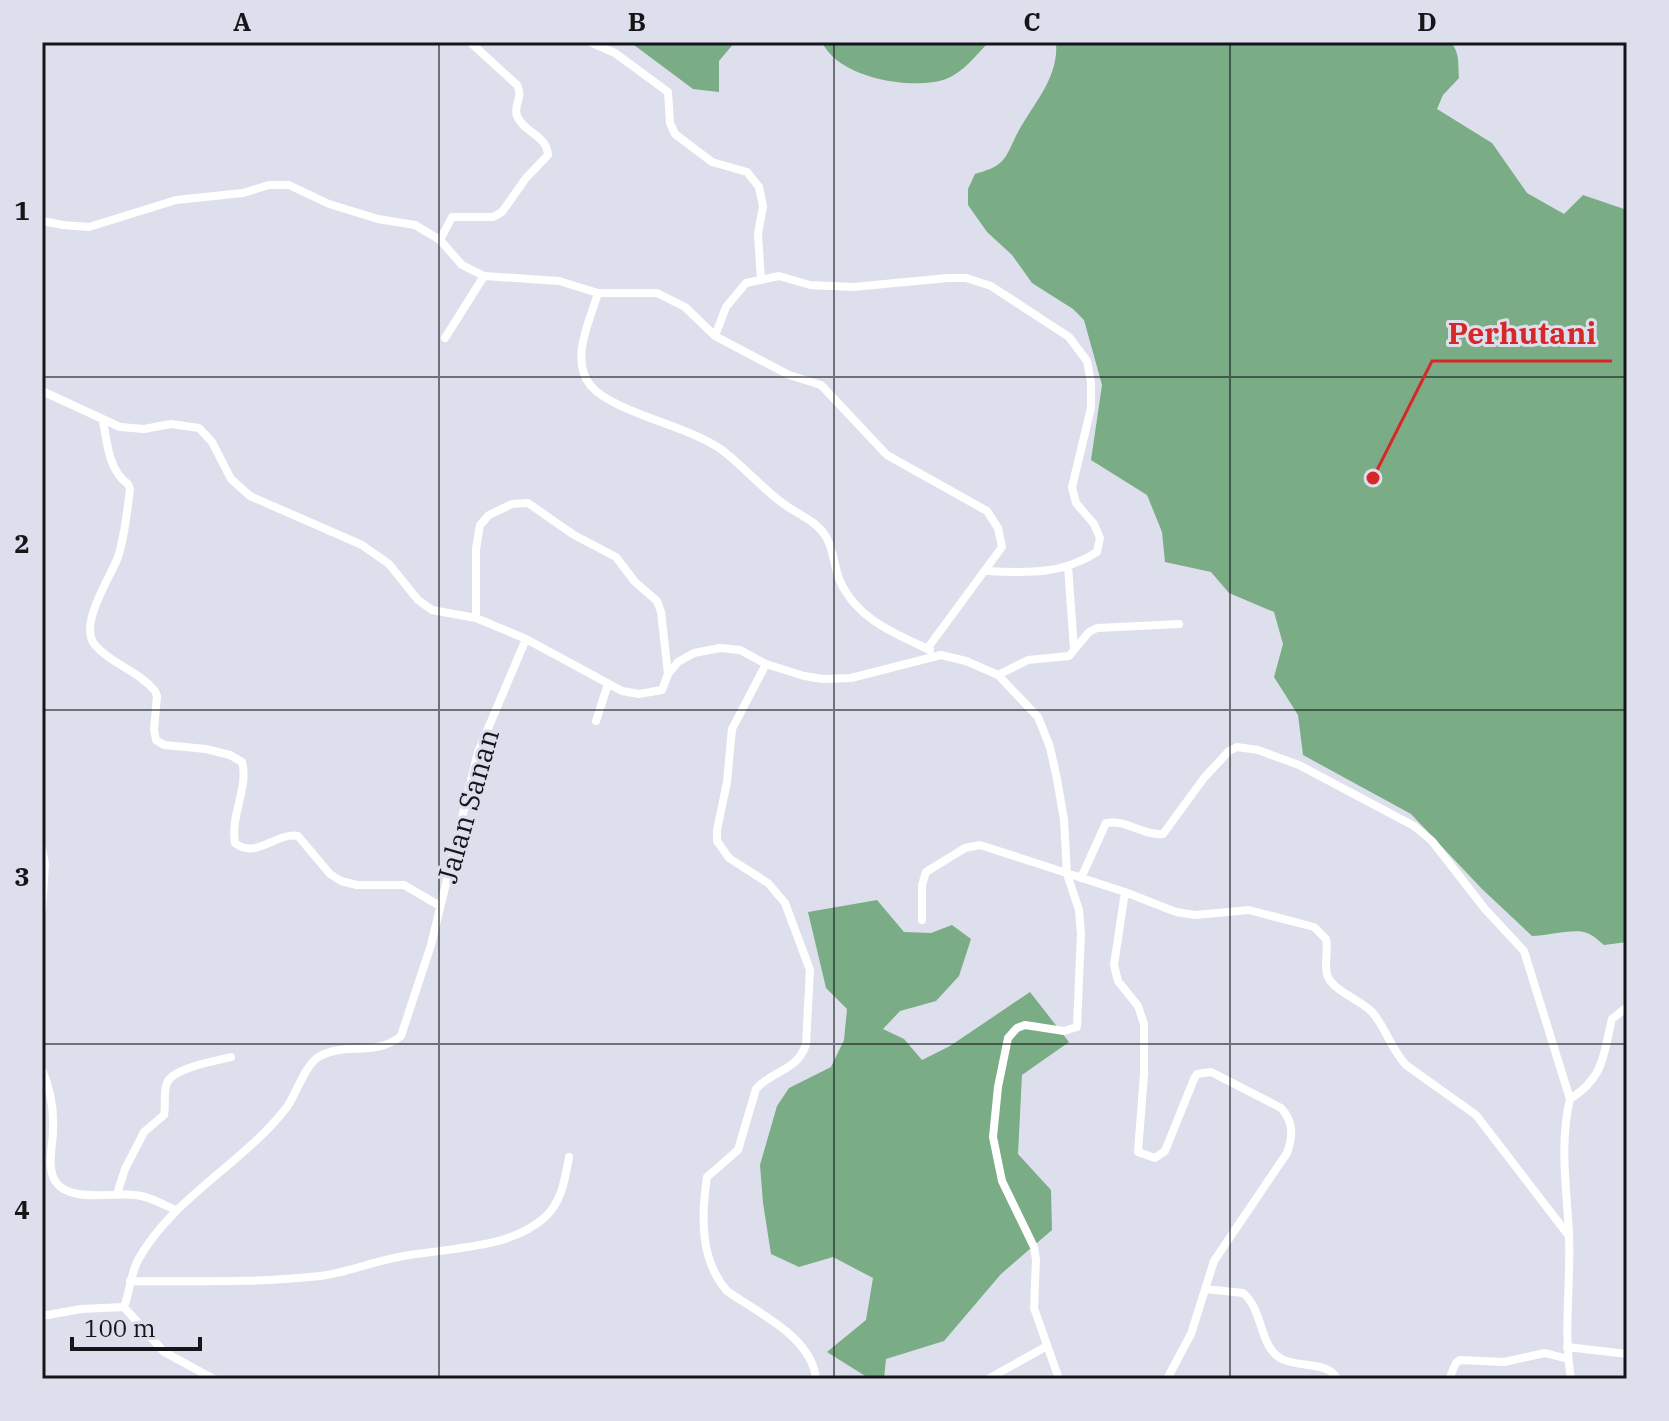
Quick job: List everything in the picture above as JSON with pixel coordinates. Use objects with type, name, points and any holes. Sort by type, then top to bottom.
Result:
[{"type":"street","points":[[440,240],[452,217],[493,217],[502,212],[526,178],[548,155],[545,142],[518,119],[516,112],[521,95],[517,85],[470,42]]},
{"type":"street","points":[[590,42],[615,53],[668,92],[670,123],[675,134],[712,162],[740,169],[753,177],[763,196],[758,234],[761,280]]},
{"type":"street","points":[[42,221],[89,227],[176,200],[243,193],[277,184],[289,185],[329,204],[378,219],[415,225],[440,240],[462,265],[484,276],[559,281],[598,293],[657,293],[685,307],[715,336],[789,375],[821,385],[887,455],[987,511],[998,528],[1002,547],[927,649]]},
{"type":"street","points":[[445,338],[484,276]]},
{"type":"street","points":[[715,336],[726,307],[746,283],[779,276],[810,285],[853,287],[966,278],[991,286],[1069,337],[1087,361],[1091,382],[1091,408],[1072,487],[1073,497],[1094,524],[1100,538],[1097,552],[1068,566],[1032,574],[987,571]]},
{"type":"street","points":[[598,293],[581,351],[584,374],[598,393],[721,449],[782,503],[816,525],[824,535],[840,580],[861,613],[927,649],[998,675],[1038,717],[1044,728],[1064,820],[1067,874],[1079,910],[1081,934],[1077,1027],[1064,1031],[1025,1025],[1017,1028],[1008,1038],[998,1087],[993,1137],[1002,1181],[1034,1247],[1034,1308],[1059,1379]]},
{"type":"street","points":[[42,391],[103,421],[131,429],[171,424],[199,428],[212,442],[231,479],[250,496],[362,545],[389,564],[418,600],[432,610],[476,618],[526,639],[630,694],[652,694],[662,690],[668,674],[678,662],[694,653],[720,648],[740,650],[766,664],[823,679],[851,678],[941,655]]},
{"type":"street","points":[[103,421],[111,458],[119,478],[130,489],[118,557],[92,616],[90,630],[97,647],[155,691],[158,706],[154,730],[156,740],[164,745],[230,755],[242,762],[244,773],[234,823],[235,843],[240,847],[253,848],[281,838],[298,836],[330,874],[341,881],[357,885],[404,885],[440,906]]},
{"type":"street","points":[[476,618],[476,549],[480,525],[489,515],[512,504],[528,503],[574,535],[616,557],[635,582],[657,601],[668,674]]},
{"type":"street","points":[[1068,566],[1074,650]]},
{"type":"street","points":[[998,675],[1028,660],[1069,656],[1089,632],[1097,628],[1179,624]]},
{"type":"street","name":"Jalan Sanan","points":[[124,1307],[140,1257],[175,1210],[206,1186],[287,1107],[315,1059],[331,1052],[380,1048],[401,1036],[431,945],[478,752],[526,639]]},
{"type":"street","points":[[766,664],[732,729],[717,841],[729,858],[768,883],[785,903],[810,970],[806,1044],[804,1053],[791,1067],[761,1083],[756,1089],[738,1150],[707,1177],[705,1242],[710,1269],[718,1281],[727,1291],[802,1346],[811,1361],[816,1379]]},
{"type":"street","points":[[596,721],[608,684]]},
{"type":"street","points":[[1081,878],[1106,823],[1118,823],[1150,834],[1163,834],[1204,778],[1229,751],[1237,747],[1246,747],[1299,765],[1424,832],[1485,909],[1517,942],[1530,965],[1570,1099],[1562,1142],[1569,1236],[1567,1347],[1571,1379]]},
{"type":"street","points":[[922,920],[922,885],[926,872],[965,848],[989,847],[1185,914],[1249,910],[1314,927],[1322,933],[1328,947],[1327,970],[1332,982],[1369,1008],[1406,1065],[1481,1121],[1569,1236]]},
{"type":"street","points":[[42,848],[45,864],[42,909]]},
{"type":"street","points":[[1125,892],[1114,965],[1118,981],[1138,1006],[1144,1024],[1138,1152],[1155,1158],[1165,1151],[1194,1079],[1204,1072],[1211,1072],[1281,1108],[1288,1115],[1291,1126],[1287,1153],[1221,1248],[1191,1334],[1167,1379]]},
{"type":"street","points":[[1570,1099],[1593,1081],[1606,1053],[1612,1019],[1627,1007]]},
{"type":"street","points":[[117,1194],[125,1169],[144,1132],[164,1115],[169,1078],[185,1069],[231,1057]]},
{"type":"street","points":[[42,1070],[53,1106],[51,1155],[55,1180],[65,1190],[149,1198],[175,1210]]},
{"type":"street","points":[[42,1170],[51,1155]]},
{"type":"street","points":[[130,1281],[265,1280],[322,1276],[397,1257],[514,1236],[547,1216],[562,1189],[569,1157]]},
{"type":"street","points":[[1205,1289],[1243,1293],[1254,1306],[1270,1348],[1278,1357],[1330,1370],[1337,1379]]},
{"type":"street","points":[[42,1316],[81,1309],[124,1307],[164,1352],[214,1379]]},
{"type":"street","points":[[988,1379],[1047,1346]]},
{"type":"street","points":[[1567,1347],[1627,1354]]},
{"type":"street","points":[[1449,1379],[1460,1360],[1504,1362],[1545,1353],[1568,1359]]},
{"type":"green space","points":[[630,42],[735,42],[719,61],[719,92],[693,89]]},
{"type":"green space","points":[[822,42],[989,42],[952,76],[915,83],[859,73],[843,65]]},
{"type":"green space","points":[[1056,42],[1450,42],[1457,54],[1459,78],[1443,95],[1437,109],[1492,143],[1527,193],[1564,214],[1583,195],[1627,210],[1627,942],[1604,945],[1582,932],[1532,936],[1482,889],[1411,814],[1303,755],[1298,715],[1274,677],[1283,644],[1274,612],[1229,593],[1211,572],[1165,562],[1162,532],[1147,495],[1091,460],[1102,385],[1084,320],[1073,309],[1032,283],[1012,255],[987,232],[968,205],[968,189],[975,174],[1003,160],[1050,78]]},
{"type":"green space","points":[[877,900],[904,932],[931,933],[952,925],[971,939],[959,976],[936,1001],[900,1011],[883,1029],[904,1039],[922,1060],[950,1046],[1030,992],[1069,1042],[1022,1075],[1018,1154],[1051,1190],[1052,1230],[1001,1274],[944,1341],[886,1359],[884,1379],[870,1379],[827,1352],[866,1320],[873,1278],[833,1257],[799,1267],[771,1254],[760,1165],[777,1106],[789,1088],[831,1067],[844,1040],[847,1009],[826,988],[808,912]]},
{"type":"place","name":"Perhutani","points":[[1373,478]]}]
